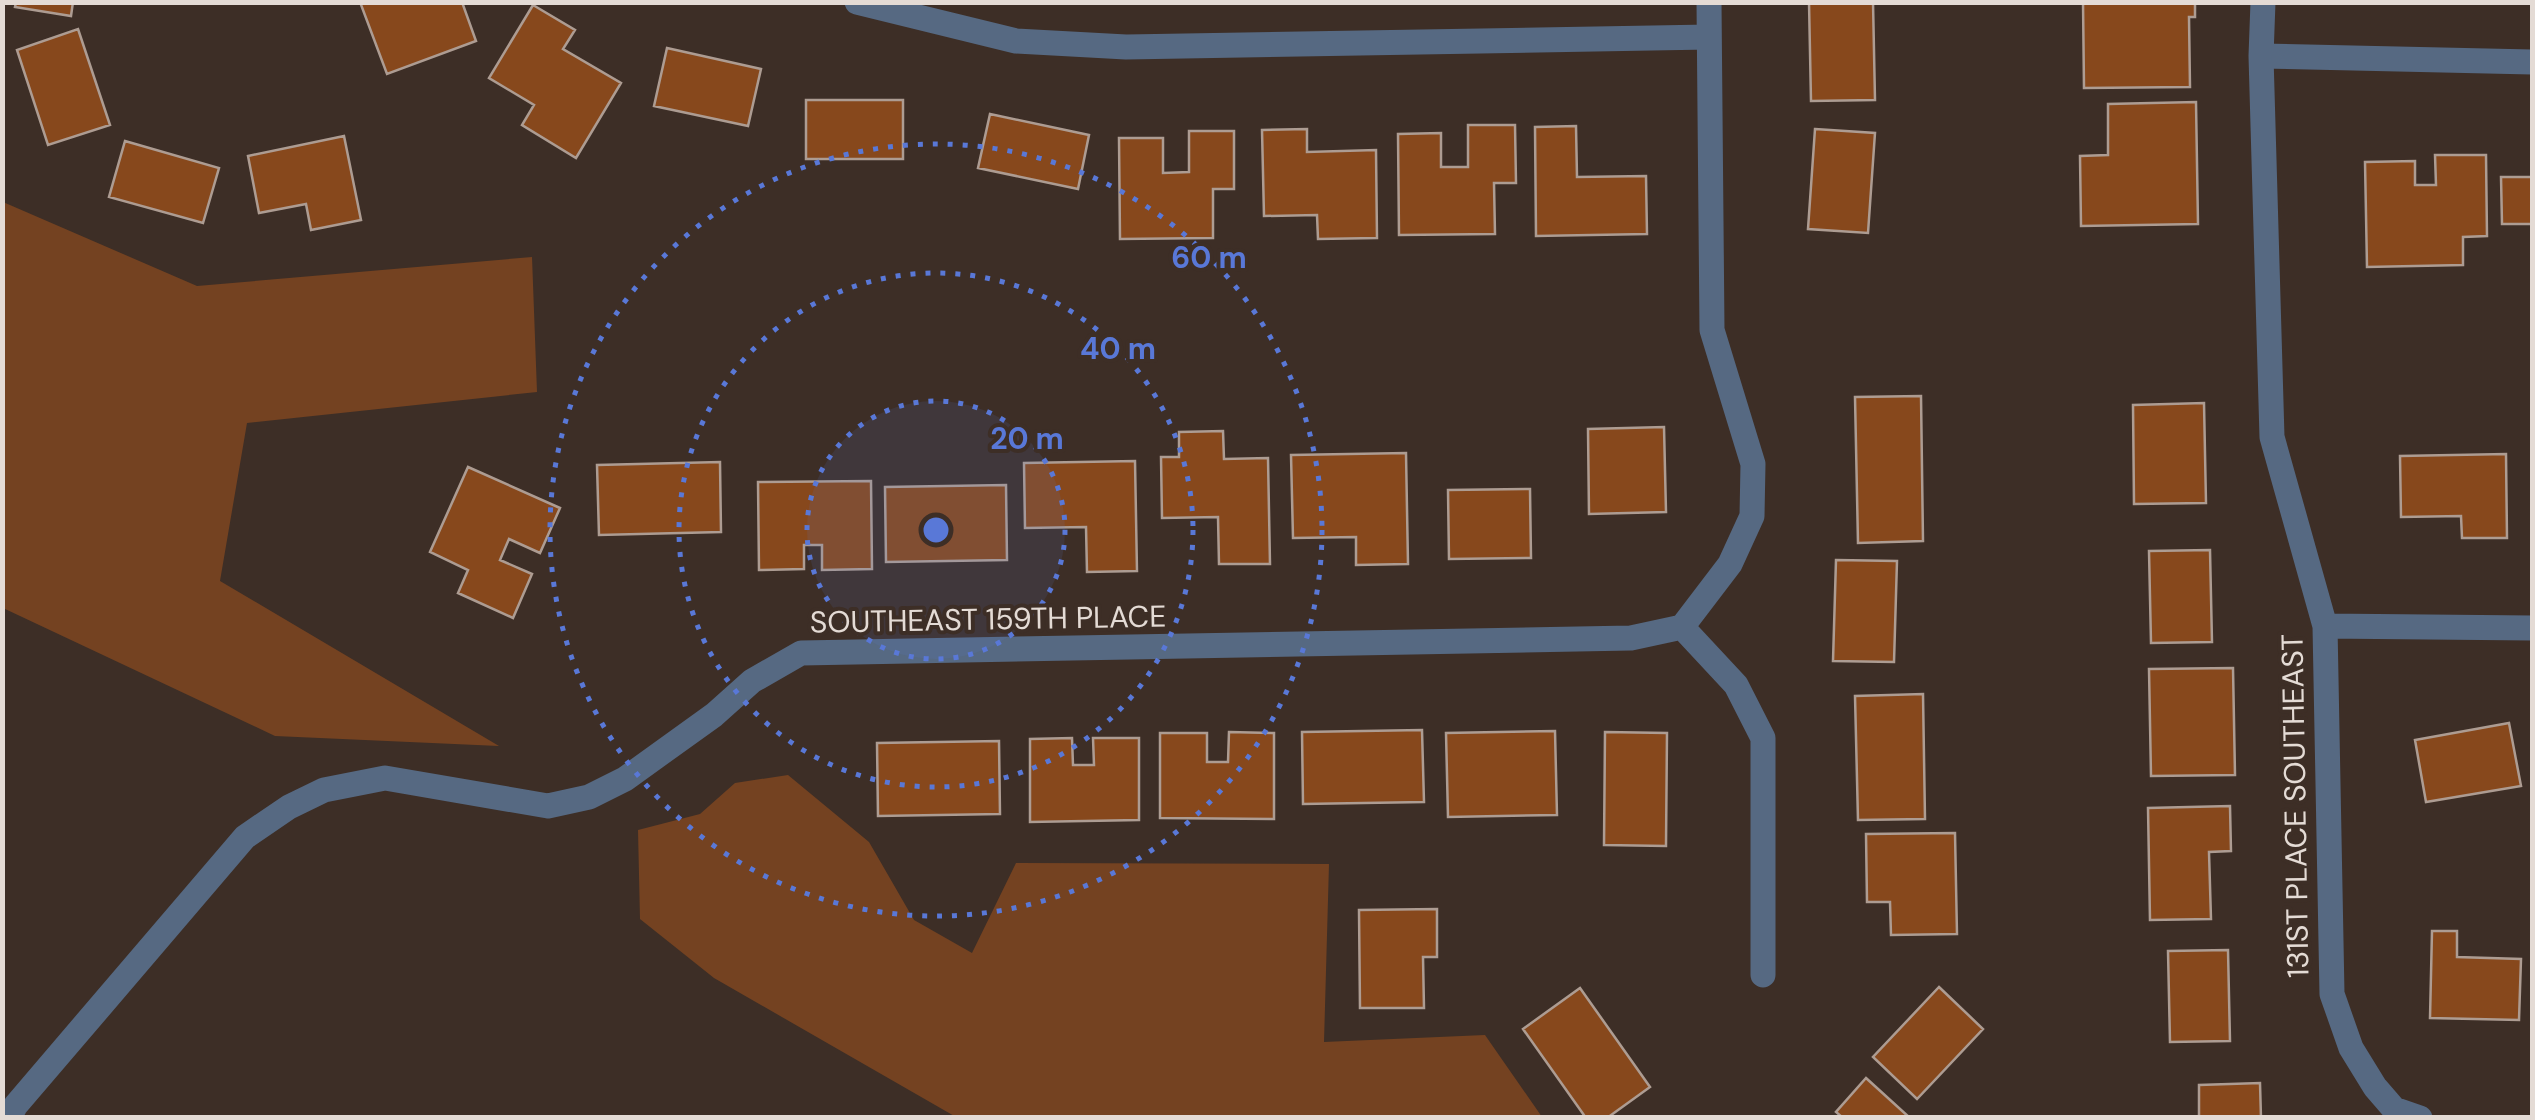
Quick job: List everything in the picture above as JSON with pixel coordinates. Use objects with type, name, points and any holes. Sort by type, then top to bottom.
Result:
[{"type":"street","points":[[857,2],[1016,41],[1126,48],[1708,37]]},
{"type":"street","points":[[1709,2],[1712,330],[1753,464],[1752,516],[1730,564],[1682,627],[1736,685],[1762,738],[1763,975]]},
{"type":"street","name":"131ST PLACE SOUTHEAST","points":[[2263,2],[2261,56],[2272,437],[2325,626],[2332,994],[2350,1048],[2392,1113]]},
{"type":"street","points":[[2261,56],[2532,62]]},
{"type":"street","points":[[2325,626],[2532,628]]},
{"type":"street","name":"SOUTHEAST 159TH PLACE","points":[[8,1118],[245,837],[324,790],[384,778],[548,806],[588,797],[625,779],[714,715],[752,681],[802,653],[1631,638],[1682,627]]},
{"type":"street","points":[[2392,1113],[2420,1118]]},
{"type":"shaded area","points":[[3,202],[197,286],[532,257],[537,392],[247,423],[220,581],[499,746],[275,736],[3,608]]},
{"type":"shaded area","points":[[788,775],[869,842],[914,920],[972,953],[1016,863],[1329,864],[1324,1042],[1485,1035],[1542,1117],[956,1117],[714,978],[640,919],[638,830],[700,814],[735,783]]},
{"type":"building","points":[[16,2],[73,2],[71,16],[15,7]]},
{"type":"building","points":[[360,2],[462,2],[476,41],[387,74]]},
{"type":"building","points":[[1809,2],[1873,2],[1875,100],[1811,101]]},
{"type":"building","points":[[2083,2],[2195,2],[2195,17],[2189,17],[2190,87],[2084,88]]},
{"type":"building","points":[[533,5],[575,30],[563,49],[621,83],[576,158],[522,125],[534,105],[489,78]]},
{"type":"building","points":[[78,29],[110,125],[48,145],[17,50]]},
{"type":"building","points":[[667,48],[761,69],[748,126],[654,106]]},
{"type":"building","points":[[806,100],[903,100],[903,159],[806,159]]},
{"type":"building","points":[[2196,102],[2198,224],[2081,226],[2080,156],[2108,155],[2108,104]]},
{"type":"building","points":[[990,114],[1089,135],[1078,189],[978,168]]},
{"type":"building","points":[[1468,125],[1515,125],[1516,183],[1494,183],[1495,234],[1399,235],[1398,134],[1441,133],[1441,167],[1468,167]]},
{"type":"building","points":[[1576,126],[1577,177],[1646,176],[1647,234],[1536,236],[1535,127]]},
{"type":"building","points":[[1307,129],[1307,152],[1376,150],[1377,238],[1318,239],[1317,215],[1264,216],[1262,130]]},
{"type":"building","points":[[1815,129],[1875,133],[1868,233],[1808,229]]},
{"type":"building","points":[[1189,131],[1234,131],[1234,189],[1213,189],[1213,238],[1120,239],[1119,138],[1163,138],[1163,173],[1189,172]]},
{"type":"building","points":[[344,136],[361,220],[311,230],[306,204],[259,213],[248,156]]},
{"type":"building","points":[[125,141],[219,168],[203,223],[109,197]]},
{"type":"building","points":[[2435,155],[2486,155],[2487,236],[2463,237],[2463,265],[2367,267],[2365,162],[2415,161],[2415,185],[2436,185]]},
{"type":"building","points":[[2501,177],[2532,177],[2532,224],[2502,224]]},
{"type":"building","points":[[1921,396],[1923,541],[1858,543],[1855,397]]},
{"type":"building","points":[[2204,403],[2206,503],[2134,504],[2133,405]]},
{"type":"building","points":[[1664,427],[1666,512],[1589,514],[1588,429]]},
{"type":"building","points":[[1223,431],[1224,459],[1268,458],[1270,564],[1219,564],[1218,517],[1162,518],[1161,457],[1179,457],[1179,432]]},
{"type":"building","points":[[1406,453],[1408,564],[1356,565],[1356,537],[1293,538],[1291,455]]},
{"type":"building","points":[[2506,454],[2507,538],[2462,538],[2461,516],[2401,517],[2400,456]]},
{"type":"building","points":[[1135,461],[1137,571],[1087,572],[1086,527],[1025,528],[1024,463]]},
{"type":"building","points":[[720,462],[721,532],[599,535],[597,465]]},
{"type":"building","points":[[468,467],[560,508],[540,553],[509,539],[500,560],[532,574],[513,618],[458,593],[468,570],[430,552]]},
{"type":"building","points":[[871,481],[872,569],[822,570],[822,545],[804,545],[804,569],[759,570],[758,482]]},
{"type":"building","points":[[1006,485],[1007,560],[886,562],[885,487]]},
{"type":"building","points":[[1530,489],[1531,558],[1449,559],[1448,490]]},
{"type":"building","points":[[2210,550],[2212,642],[2151,643],[2149,551]]},
{"type":"building","points":[[1836,560],[1897,561],[1894,662],[1833,661]]},
{"type":"building","points":[[2233,668],[2235,775],[2151,776],[2149,669]]},
{"type":"building","points":[[1923,694],[1925,819],[1858,820],[1855,696]]},
{"type":"building","points":[[2509,723],[2521,786],[2426,802],[2415,740]]},
{"type":"building","points":[[1422,730],[1424,802],[1303,804],[1302,732]]},
{"type":"building","points":[[1555,731],[1557,815],[1448,817],[1446,733]]},
{"type":"building","points":[[1229,732],[1274,733],[1274,819],[1160,818],[1160,733],[1207,733],[1207,762],[1228,762]]},
{"type":"building","points":[[1605,732],[1667,733],[1666,846],[1604,845]]},
{"type":"building","points":[[1072,738],[1073,765],[1094,765],[1093,738],[1139,738],[1139,820],[1030,822],[1030,739]]},
{"type":"building","points":[[999,741],[1000,814],[878,816],[877,743]]},
{"type":"building","points":[[2230,806],[2231,851],[2209,852],[2211,919],[2150,920],[2148,808]]},
{"type":"building","points":[[1955,833],[1957,934],[1891,935],[1890,902],[1867,902],[1866,834]]},
{"type":"building","points":[[1437,909],[1437,957],[1423,957],[1424,1008],[1360,1008],[1359,910]]},
{"type":"building","points":[[2432,931],[2457,931],[2457,957],[2521,959],[2519,1020],[2430,1018]]},
{"type":"building","points":[[2228,950],[2230,1041],[2170,1042],[2168,951]]},
{"type":"building","points":[[1939,987],[1983,1029],[1917,1099],[1873,1057]]},
{"type":"building","points":[[1580,988],[1650,1087],[1607,1118],[1586,1118],[1523,1029]]},
{"type":"building","points":[[1866,1078],[1910,1118],[1843,1118],[1836,1112]]},
{"type":"building","points":[[2260,1083],[2261,1118],[2199,1118],[2199,1085]]}]
